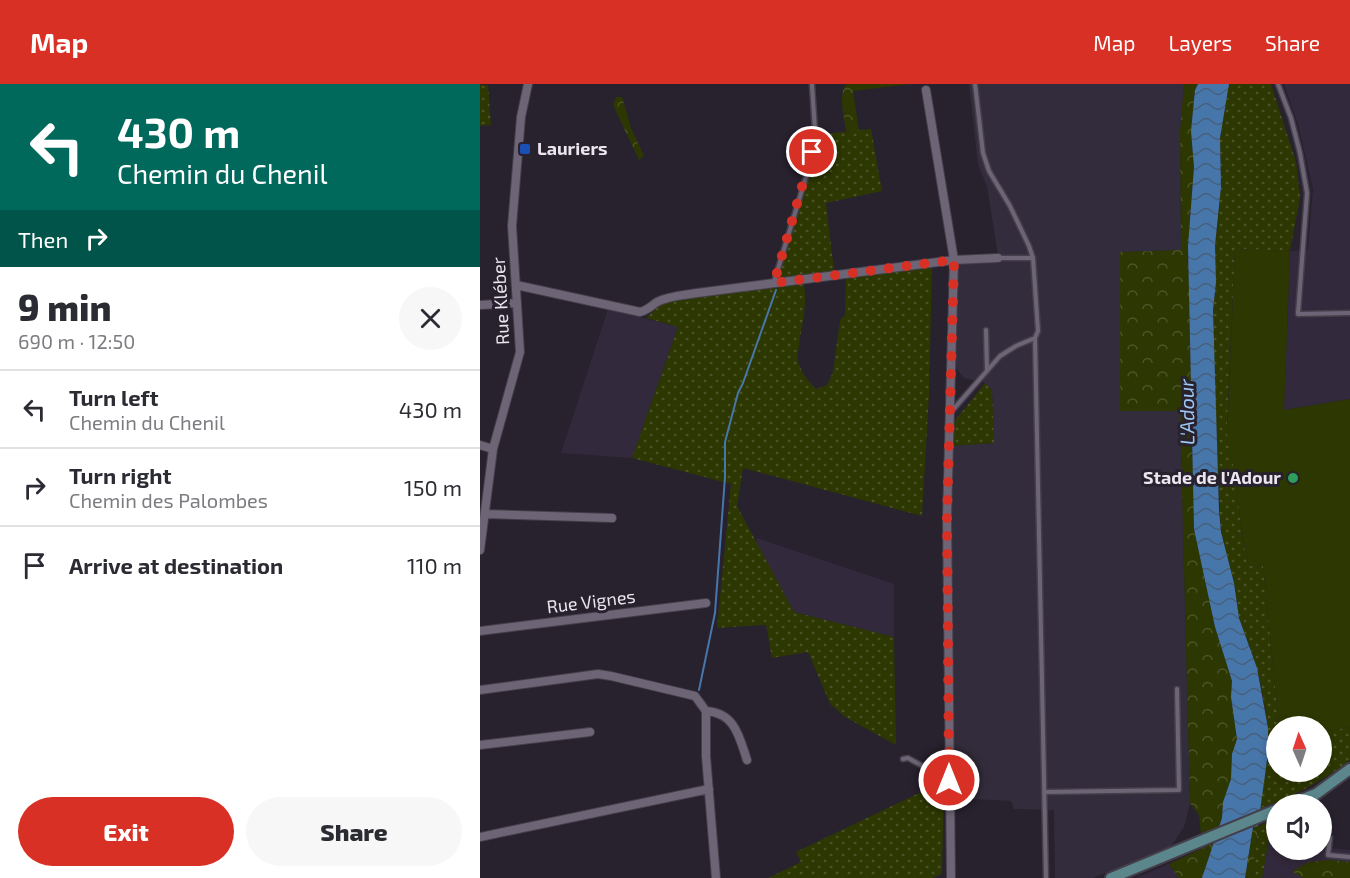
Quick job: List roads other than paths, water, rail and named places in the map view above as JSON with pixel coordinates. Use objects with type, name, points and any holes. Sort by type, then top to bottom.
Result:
[{"type":"street","name":"Rue Kléber","points":[[480,550],[480,534],[485,514],[493,449],[520,352],[512,226],[521,117],[528,84]]},
{"type":"street","points":[[926,90],[954,260],[947,517],[951,878]]},
{"type":"street","points":[[516,285],[640,312],[648,310],[664,299],[697,293],[954,260],[998,258]]},
{"type":"street","points":[[480,305],[517,303]]},
{"type":"street","points":[[480,445],[493,449]]},
{"type":"street","points":[[485,514],[612,518]]},
{"type":"street","name":"Rue Vignes","points":[[480,631],[706,603]]},
{"type":"street","points":[[480,690],[598,674],[695,696],[706,711],[716,878]]},
{"type":"street","points":[[706,711],[722,714],[734,725],[747,760]]},
{"type":"street","points":[[480,744],[590,732]]},
{"type":"street","points":[[1316,794],[1350,769]]},
{"type":"street","points":[[480,837],[709,789]]},
{"type":"street","points":[[1111,878],[1266,815]]},
{"type":"lane","points":[[975,84],[983,153],[989,171],[1010,206],[1033,258],[1038,331],[1035,338],[1046,878]]},
{"type":"lane","points":[[1278,84],[1294,130],[1307,193],[1298,315],[1350,313]]},
{"type":"lane","points":[[774,283],[812,152],[815,130],[812,85]]},
{"type":"lane","points":[[998,258],[1033,258]]},
{"type":"lane","points":[[986,330],[987,372]]},
{"type":"lane","points":[[951,412],[1000,356],[1035,338]]},
{"type":"lane","points":[[1045,792],[1179,790],[1177,689]]},
{"type":"lane","points":[[903,759],[908,758],[949,780]]},
{"type":"lane","points":[[1332,855],[1350,857]]},
{"type":"water","points":[[1198,84],[1229,84],[1220,138],[1221,187],[1215,245],[1216,282],[1213,310],[1219,510],[1221,532],[1234,583],[1239,618],[1257,668],[1266,717],[1266,768],[1258,826],[1253,827],[1245,878],[1202,878],[1222,818],[1223,802],[1231,779],[1232,754],[1237,739],[1231,697],[1232,681],[1215,627],[1194,529],[1188,246],[1194,167],[1191,131],[1195,90]]},
{"type":"waterway","points":[[699,690],[715,613],[725,477],[725,442],[738,393],[776,290]]},
{"type":"place","name":"Lauriers","points":[[525,149]]},
{"type":"place","name":"Stade de l'Adour","points":[[1293,478]]},
{"type":"water label","name":"L'Adour","points":[[1187,412]]}]
